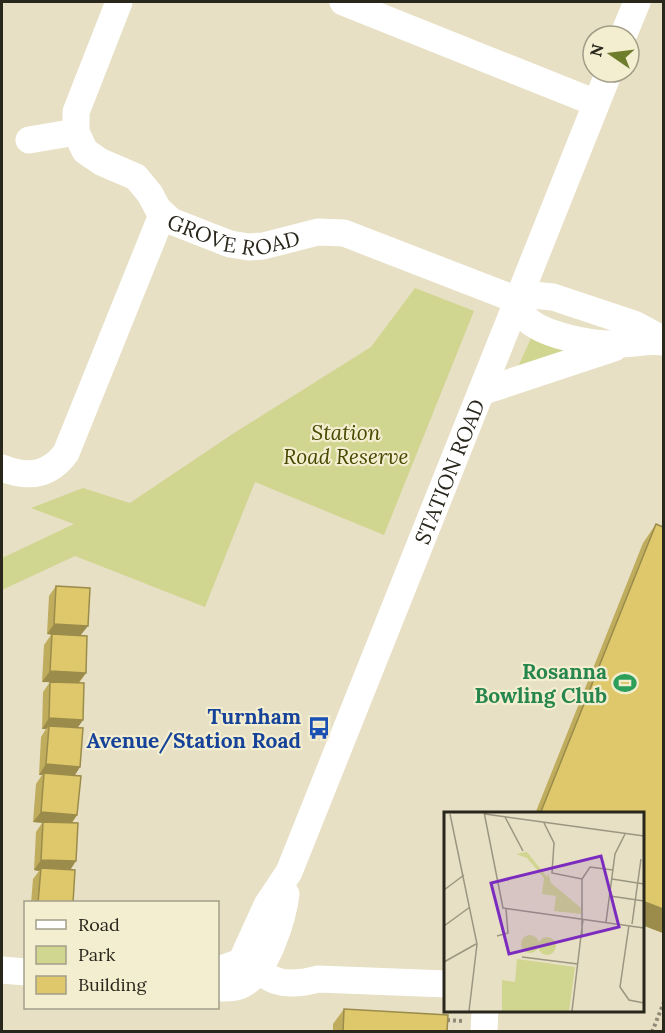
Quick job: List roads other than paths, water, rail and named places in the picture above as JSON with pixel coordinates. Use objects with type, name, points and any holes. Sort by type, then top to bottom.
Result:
[{"type":"street","points":[[119,2],[79,102],[74,122],[76,132],[85,151],[136,177],[150,194],[162,215]]},
{"type":"street","points":[[343,2],[380,8],[597,103]]},
{"type":"street","points":[[628,24],[637,2]]},
{"type":"street","name":"STATION ROAD","points":[[240,969],[267,905],[289,872],[604,84]]},
{"type":"street","points":[[29,140],[76,132]]},
{"type":"street","name":"GROVE ROAD","points":[[2,468],[21,474],[41,473],[60,461],[66,453],[162,215],[189,230],[240,247],[263,246],[318,232],[344,233],[517,300],[533,295],[552,297],[634,324],[663,341]]},
{"type":"street","name":"GROVE ROAD","points":[[517,300],[525,316],[546,330],[587,342],[627,344],[663,341]]},
{"type":"street","points":[[481,392],[627,344]]},
{"type":"street","points":[[240,969],[318,979],[444,984]]},
{"type":"street","points":[[2,970],[24,972]]},
{"type":"street","points":[[484,1032],[485,1012]]},
{"type":"place","name":"Rosanna Bowling Club","points":[[625,683]]},
{"type":"place","name":"Turnham Avenue/Station Road","points":[[319,728]]},
{"type":"park label","name":"Station Road Reserve","points":[[346,444]]}]
